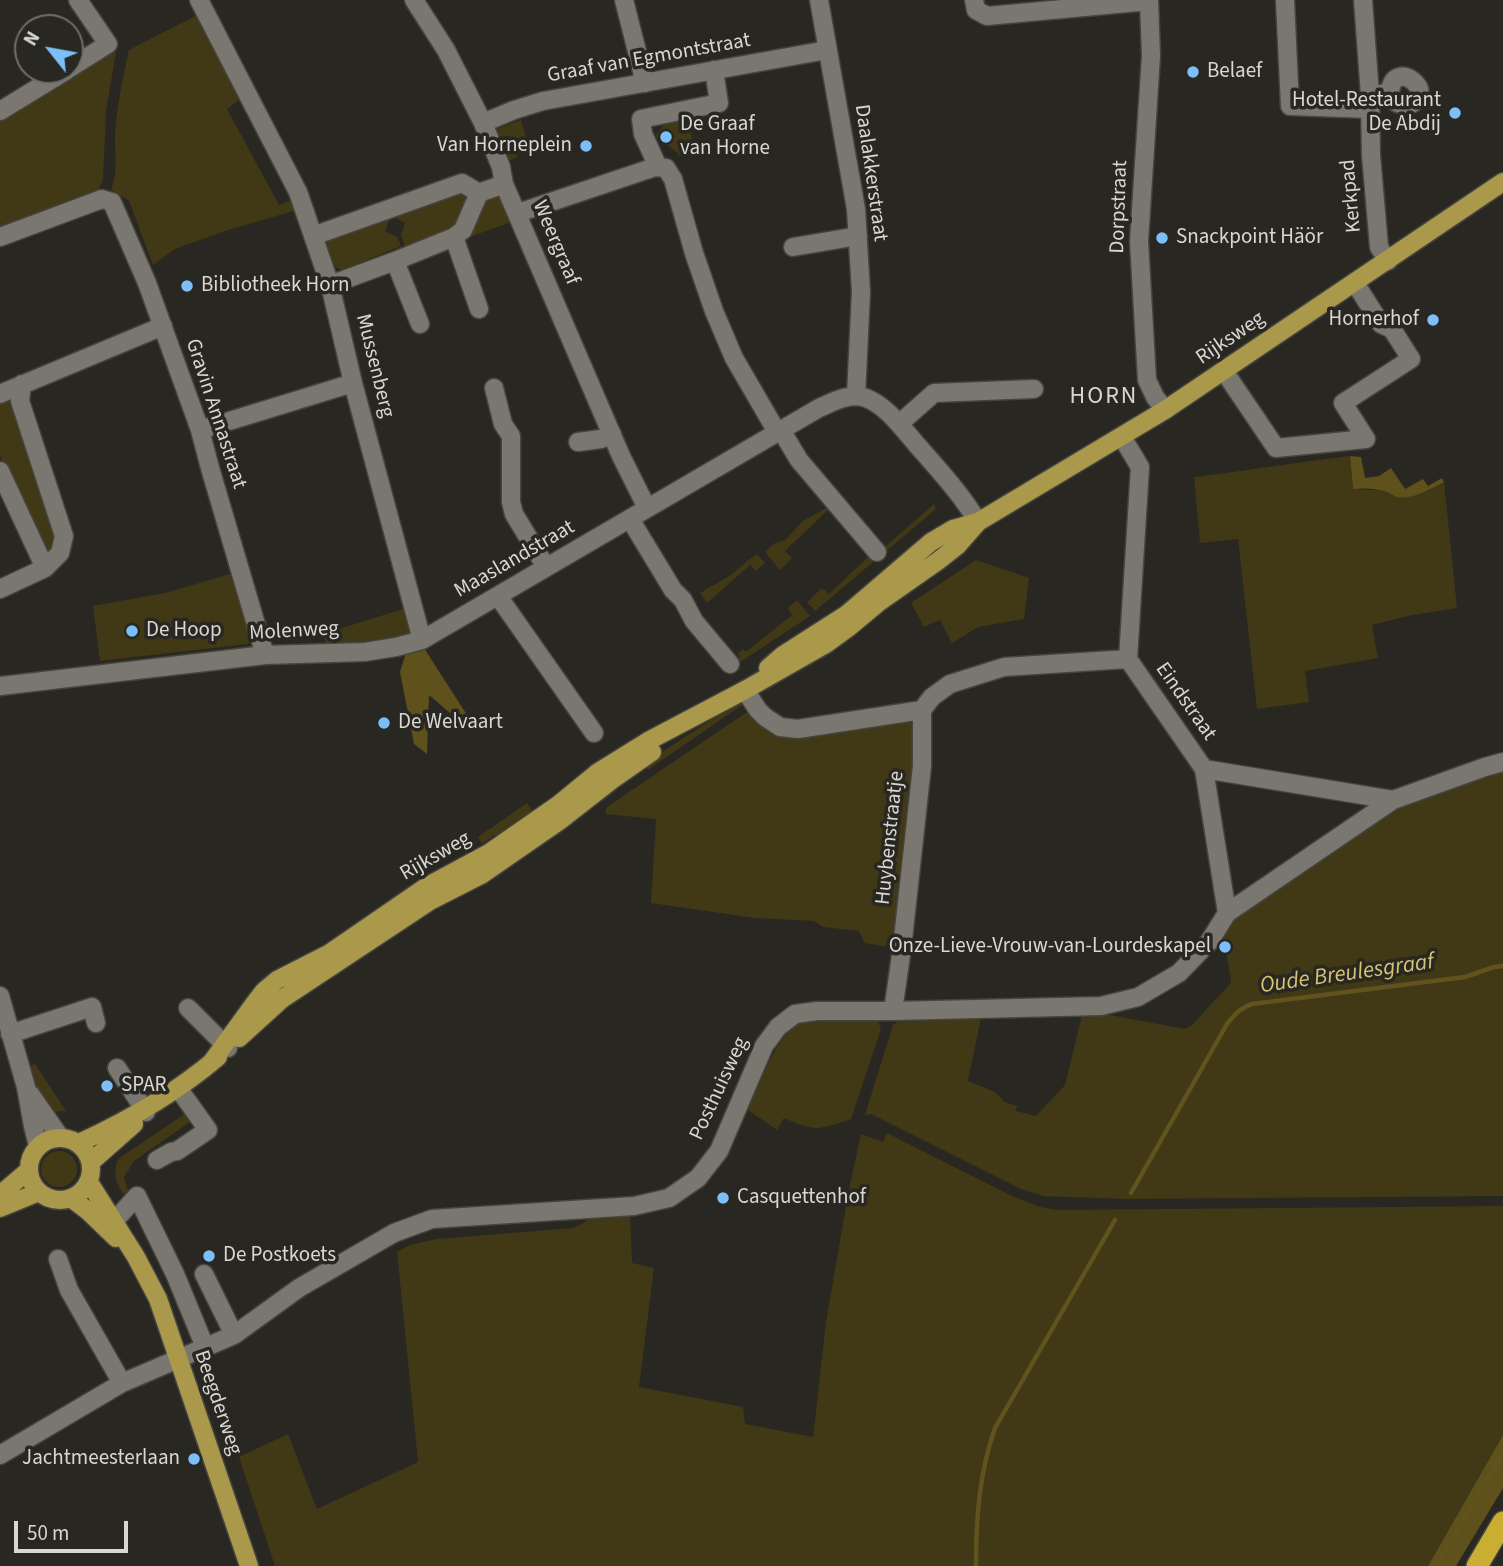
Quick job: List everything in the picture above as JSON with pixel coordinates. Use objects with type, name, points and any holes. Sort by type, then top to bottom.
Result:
[{"type":"highway","points":[[1477,1566],[1503,1522]]},
{"type":"main road","name":"Rijksweg","points":[[79,1143],[150,1107],[211,1063],[226,1047],[264,991],[277,980],[321,958],[426,887],[489,853],[641,745],[745,690],[783,656],[846,614],[926,546],[953,529],[978,522],[1165,410],[1355,283],[1384,254],[1503,182]]},
{"type":"main road","name":"Rijksweg","points":[[91,1162],[150,1107]]},
{"type":"main road","points":[[60,1137],[79,1143],[91,1162],[92,1172],[82,1192],[61,1200],[50,1199],[38,1192],[32,1184],[29,1170],[30,1157],[38,1146],[49,1139],[60,1137]]},
{"type":"main road","points":[[0,1195],[29,1170]]},
{"type":"main road","name":"Beegderweg","points":[[89,1182],[110,1226],[136,1257],[158,1299],[250,1566]]},
{"type":"main road","points":[[0,1208],[38,1192]]},
{"type":"main road","name":"Beegderweg","points":[[72,1198],[110,1226]]},
{"type":"street","points":[[78,0],[108,44],[84,59]]},
{"type":"street","name":"Mussenberg","points":[[199,0],[298,192],[330,285],[422,640]]},
{"type":"street","name":"Weergraaf","points":[[414,0],[446,50],[483,123],[501,167],[504,184],[612,434],[647,508]]},
{"type":"street","points":[[624,0],[645,83]]},
{"type":"street","name":"Daalakkerstraat","points":[[819,0],[856,209],[861,292],[856,396]]},
{"type":"street","points":[[974,0],[976,10],[988,16],[995,8],[1149,1]]},
{"type":"street","points":[[1285,0],[1290,106],[1370,102],[1390,93]]},
{"type":"street","name":"Kerkpad","points":[[1363,0],[1371,155],[1384,254]]},
{"type":"street","name":"Dorpstraat","points":[[1149,1],[1151,56],[1139,241],[1147,380],[1165,410]]},
{"type":"street","name":"Graaf van Egmontstraat","points":[[483,123],[543,101],[827,50]]},
{"type":"street","points":[[658,167],[643,134],[641,119],[719,103],[713,70]]},
{"type":"street","points":[[0,111],[44,84]]},
{"type":"street","points":[[518,213],[658,167],[666,168],[673,179],[714,312],[734,358],[799,460],[877,552]]},
{"type":"street","points":[[313,236],[462,183],[479,193]]},
{"type":"street","points":[[330,285],[454,237],[463,230],[479,193],[504,184]]},
{"type":"street","name":"Gravin Annastraat","points":[[0,237],[102,199],[112,202],[147,283],[200,430],[265,655]]},
{"type":"street","points":[[793,247],[858,236]]},
{"type":"street","points":[[454,237],[479,309]]},
{"type":"street","points":[[395,261],[420,324]]},
{"type":"street","points":[[1224,371],[1276,449],[1366,439],[1343,403],[1411,359],[1392,329],[1381,324],[1355,283]]},
{"type":"street","points":[[0,394],[163,326]]},
{"type":"street","points":[[200,430],[354,383]]},
{"type":"street","points":[[0,589],[45,568],[60,553],[64,536],[20,401],[22,384]]},
{"type":"street","points":[[494,388],[503,424],[511,436],[511,502],[514,514],[546,567]]},
{"type":"street","points":[[899,424],[934,393],[1034,389]]},
{"type":"street","points":[[856,396],[873,402],[899,424],[934,463],[978,522]]},
{"type":"street","name":"Maaslandstraat","points":[[422,640],[819,408],[843,398],[856,396]]},
{"type":"street","points":[[578,442],[601,439],[612,434]]},
{"type":"street","name":"Eindstraat","points":[[1122,437],[1140,467],[1128,659],[1204,769],[1227,913]]},
{"type":"street","points":[[0,471],[45,568]]},
{"type":"street","points":[[630,519],[694,621],[730,664]]},
{"type":"street","points":[[498,596],[594,733]]},
{"type":"street","name":"Molenweg","points":[[0,686],[265,655],[365,652],[422,640]]},
{"type":"street","points":[[745,690],[758,710],[780,727],[798,729],[922,710],[932,697],[950,684],[1004,667],[1128,659]]},
{"type":"street","name":"Huybenstraatje","points":[[893,1011],[922,766],[922,710]]},
{"type":"street","points":[[1227,913],[1393,800],[1503,762]]},
{"type":"street","points":[[1204,769],[1393,800]]},
{"type":"street","name":"Posthuisweg","points":[[178,1359],[234,1335],[299,1288],[394,1233],[432,1219],[634,1206],[669,1198],[698,1178],[719,1151],[764,1046],[778,1027],[795,1014],[817,1011],[1101,1006],[1138,997],[1178,973],[1209,942],[1227,913]]},
{"type":"street","points":[[0,996],[26,1087],[38,1146]]},
{"type":"street","points":[[10,1034],[92,1007],[96,1023]]},
{"type":"street","points":[[188,1008],[226,1047]]},
{"type":"street","points":[[117,1068],[150,1107]]},
{"type":"street","points":[[26,1087],[60,1137]]},
{"type":"street","points":[[157,1160],[177,1151],[208,1130],[178,1088]]},
{"type":"street","points":[[110,1226],[137,1196],[175,1274],[205,1347]]},
{"type":"street","points":[[58,1259],[69,1290],[122,1383]]},
{"type":"street","points":[[204,1274],[234,1335]]},
{"type":"street","points":[[0,1455],[122,1383],[178,1359]]},
{"type":"shaded area","points":[[197,15],[239,100],[227,109],[279,205],[292,200],[297,210],[175,249],[153,265],[129,201],[111,189],[115,176],[115,133],[120,92],[129,50]]},
{"type":"shaded area","points":[[106,52],[116,52],[106,111],[103,180],[98,190],[0,227],[0,117],[54,84],[84,84],[84,65]]},
{"type":"shaded area","points":[[688,116],[694,153],[679,156],[655,136],[668,119]]},
{"type":"shaded area","points":[[521,120],[526,137],[516,158],[508,161],[496,131]]},
{"type":"shaded area","points":[[464,187],[473,193],[458,226],[406,249],[401,235],[405,223],[394,217],[391,210]]},
{"type":"shaded area","points":[[493,195],[502,199],[511,222],[467,238],[466,235],[483,201]]},
{"type":"shaded area","points":[[387,212],[390,219],[385,231],[397,237],[401,246],[342,270],[335,267],[324,236]]},
{"type":"shaded area","points":[[13,395],[57,537],[55,545],[49,549],[43,550],[0,456],[0,397]]},
{"type":"shaded area","points":[[1350,456],[1353,489],[1378,490],[1393,495],[1427,491],[1444,482],[1457,608],[1372,625],[1378,658],[1305,671],[1309,702],[1257,709],[1238,539],[1200,543],[1194,477]]},
{"type":"shaded area","points":[[1350,456],[1361,457],[1365,478],[1379,476],[1391,468],[1405,489],[1423,479],[1428,486],[1442,478],[1444,482],[1403,498],[1378,490],[1353,489]]},
{"type":"shaded area","points":[[934,504],[936,509],[815,611],[807,602],[822,588],[829,594],[868,557],[871,559]]},
{"type":"shaded area","points":[[826,508],[828,510],[785,551],[792,558],[780,570],[765,552],[775,543],[785,540],[803,521]]},
{"type":"shaded area","points":[[757,554],[765,563],[756,571],[750,565],[707,603],[700,593],[731,575]]},
{"type":"shaded area","points":[[976,560],[1029,578],[1024,619],[978,627],[952,643],[940,620],[924,627],[911,603]]},
{"type":"shaded area","points":[[230,574],[251,638],[248,644],[100,661],[93,606],[165,593]]},
{"type":"shaded area","points":[[797,600],[810,616],[734,666],[732,663],[740,657],[738,654],[743,649],[746,652],[792,615],[788,608]]},
{"type":"shaded area","points":[[406,608],[411,628],[407,638],[327,648],[323,634]]},
{"type":"shaded area","points":[[424,648],[467,715],[457,719],[429,695],[427,754],[414,744],[400,672],[406,653]]},
{"type":"shaded area","points":[[747,696],[748,701],[647,769],[644,764]]},
{"type":"shaded area","points":[[747,712],[755,713],[769,724],[907,719],[913,725],[915,766],[895,948],[865,943],[859,931],[823,927],[814,921],[755,918],[651,903],[656,819],[605,814],[607,807]]},
{"type":"shaded area","points":[[1503,769],[1503,1196],[1125,1199],[1043,1196],[1021,1189],[871,1114],[865,1115],[893,1025],[903,1018],[981,1018],[968,1081],[995,1092],[1005,1102],[1017,1106],[1016,1111],[1036,1116],[1065,1085],[1082,1015],[1110,1015],[1185,1029],[1191,1026],[1230,984],[1222,929],[1233,915],[1397,805]]},
{"type":"shaded area","points":[[527,803],[536,816],[499,841],[495,835],[482,844],[478,837]]},
{"type":"shaded area","points":[[818,1019],[877,1019],[881,1029],[851,1119],[817,1128],[784,1118],[777,1130],[748,1110],[776,1049],[792,1029],[801,1023]]},
{"type":"shaded area","points":[[35,1064],[66,1111],[49,1112],[29,1067]]},
{"type":"shaded area","points":[[186,1113],[193,1120],[134,1161],[124,1177],[128,1191],[123,1194],[116,1177],[118,1159]]},
{"type":"shaded area","points":[[887,1133],[1010,1195],[1040,1207],[1057,1210],[1503,1206],[1503,1435],[1428,1566],[275,1566],[239,1457],[288,1434],[317,1509],[418,1462],[397,1252],[410,1245],[436,1239],[573,1228],[593,1214],[630,1211],[632,1263],[654,1268],[639,1387],[743,1407],[745,1424],[813,1437],[826,1322],[861,1134],[883,1142]]},
{"type":"shaded area","points":[[59,1151],[72,1156],[77,1169],[72,1182],[59,1187],[46,1182],[41,1169],[46,1156]]},
{"type":"shaded area","points":[[1503,1435],[1503,1488],[1456,1566],[1428,1566]]},
{"type":"waterway","name":"Oude Breulesgraaf","points":[[1131,1193],[1227,1024],[1244,1007],[1465,977],[1503,966]]},
{"type":"waterway","name":"Oude Breulesgraaf","points":[[976,1566],[979,1496],[995,1428],[1115,1220]]},
{"type":"waterway","points":[[1436,1566],[1503,1453]]},
{"type":"place","name":"Belaef","points":[[1193,72]]},
{"type":"place","name":"Hotel-Restaurant De Abdij","points":[[1455,113]]},
{"type":"place","name":"De Graaf van Horne","points":[[666,137]]},
{"type":"place","name":"Van Horneplein","points":[[586,146]]},
{"type":"place","name":"Snackpoint Häör","points":[[1162,238]]},
{"type":"place","name":"Bibliotheek Horn","points":[[187,286]]},
{"type":"place","name":"Hornerhof","points":[[1433,320]]},
{"type":"place","name":"De Hoop","points":[[132,631]]},
{"type":"place","name":"De Welvaart","points":[[384,723]]},
{"type":"place","name":"Onze-Lieve-Vrouw-van-Lourdeskapel","points":[[1225,947]]},
{"type":"place","name":"SPAR","points":[[107,1086]]},
{"type":"place","name":"Casquettenhof","points":[[723,1198]]},
{"type":"place","name":"De Postkoets","points":[[209,1256]]},
{"type":"place","name":"Jachtmeesterlaan","points":[[194,1459]]},
{"type":"district","name":"HORN","points":[[1104,398]]}]
